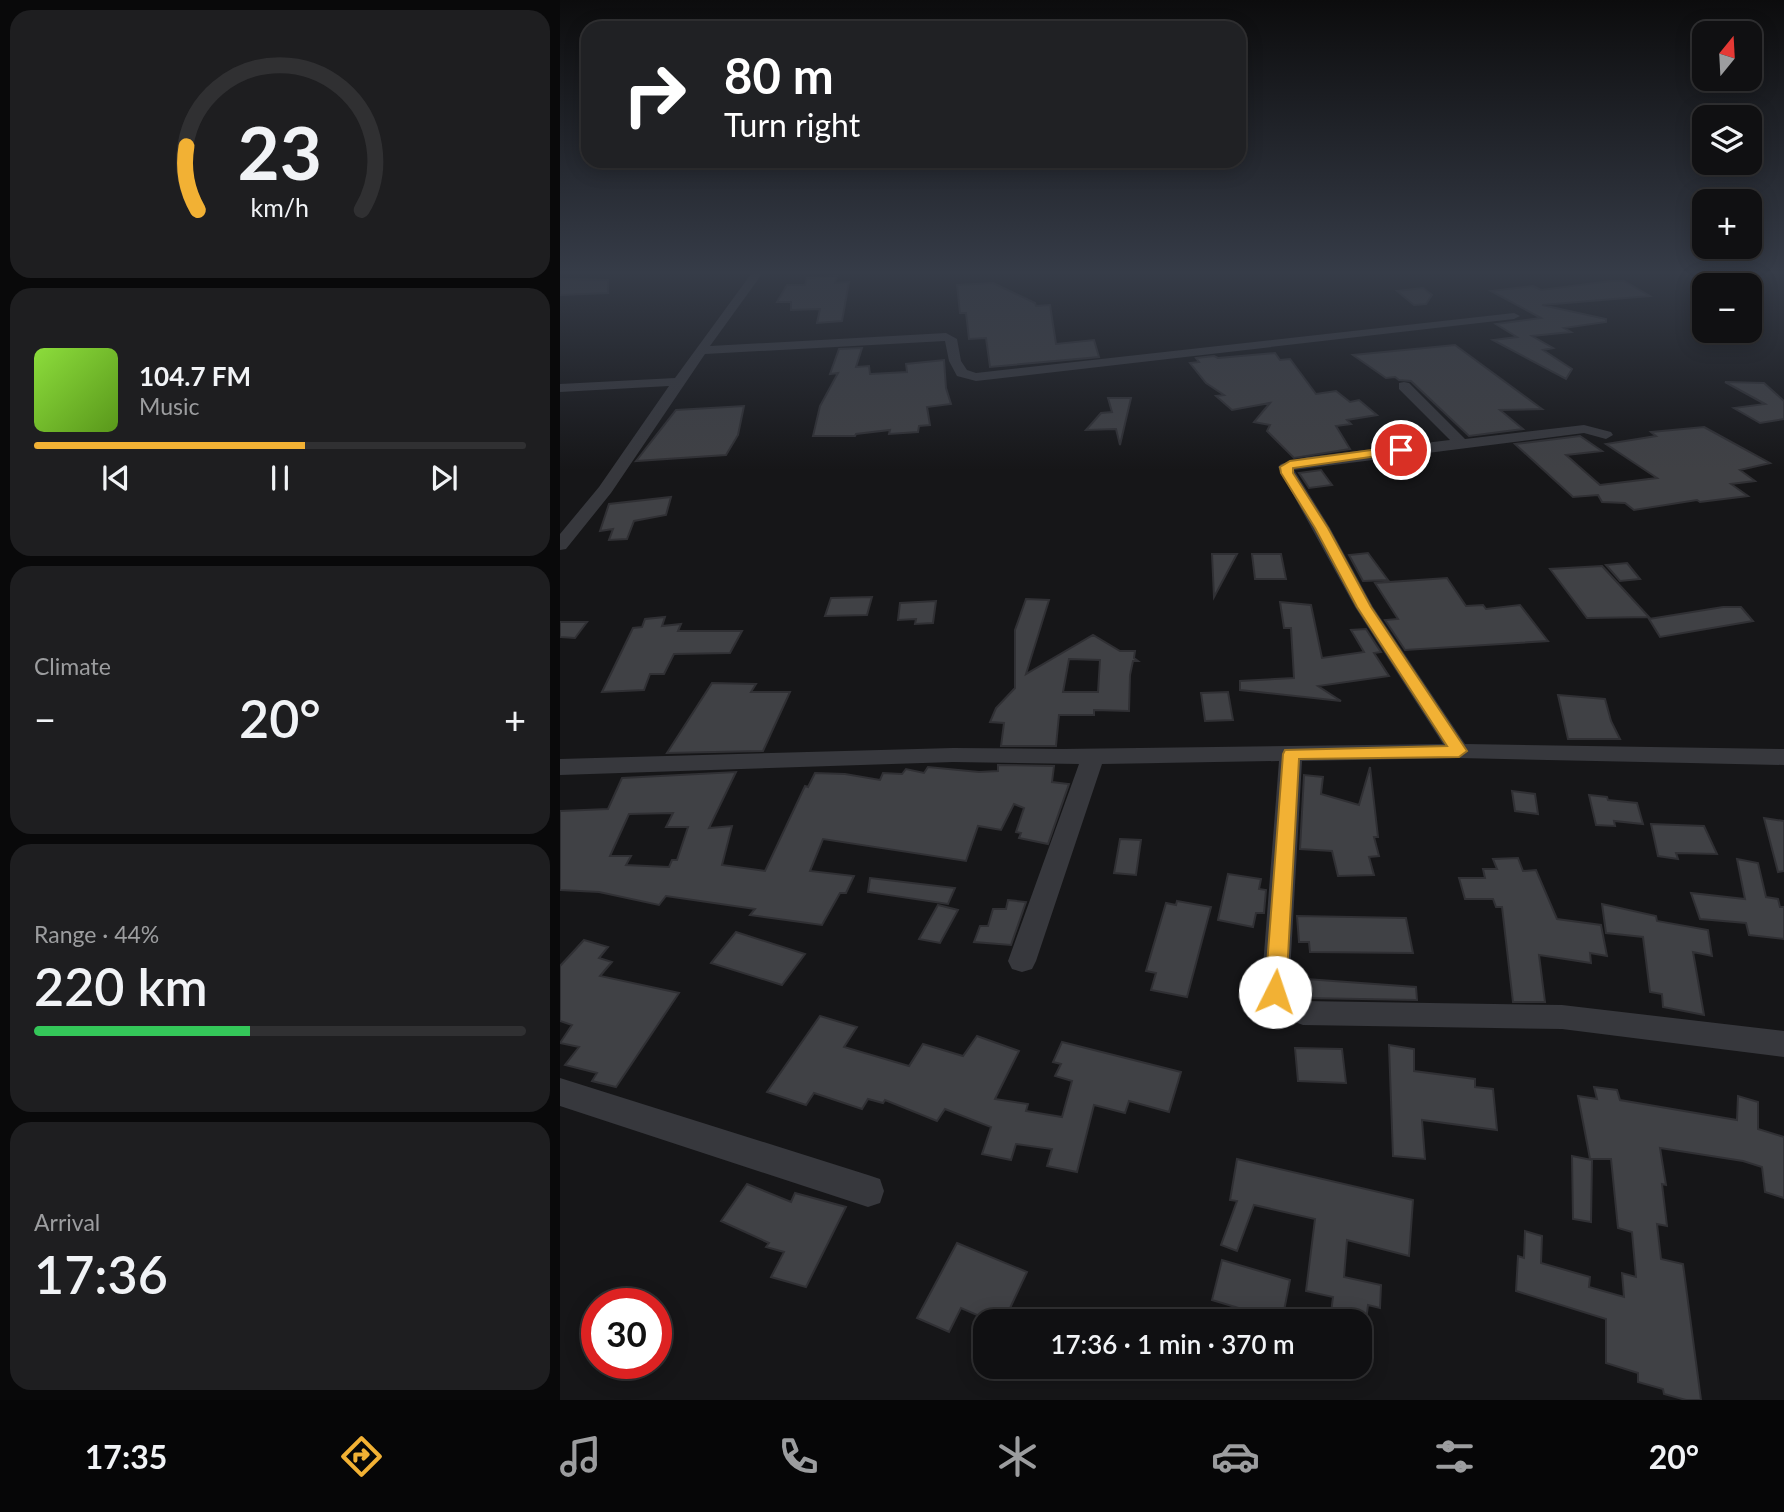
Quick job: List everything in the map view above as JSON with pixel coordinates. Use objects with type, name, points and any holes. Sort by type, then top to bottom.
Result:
[{"type":"street","points":[[560,545],[605,490],[709,339]]},
{"type":"street","points":[[701,350],[902,339]]},
{"type":"street","points":[[951,339],[955,361],[961,373],[976,377],[1308,339]]},
{"type":"street","points":[[560,388],[679,383]]},
{"type":"street","points":[[1404,386],[1461,443]]},
{"type":"street","points":[[1459,751],[1364,607],[1286,467],[1307,462],[1584,429],[1606,435]]},
{"type":"street","points":[[560,517],[582,517]]},
{"type":"street","points":[[560,767],[953,755],[1093,757],[1459,751],[1784,757]]},
{"type":"street","points":[[1291,754],[1275,992],[1280,1004],[1287,1009],[1303,1013],[1562,1017],[1784,1044]]},
{"type":"street","points":[[1022,961],[1093,757]]},
{"type":"street","points":[[560,1092],[868,1191]]},
{"type":"building","points":[[986,339],[1055,339],[1056,344],[1094,340],[1099,357],[990,367]]},
{"type":"building","points":[[1538,339],[1553,348],[1543,350],[1572,369],[1566,379],[1493,340]]},
{"type":"building","points":[[1455,345],[1542,409],[1500,410],[1523,429],[1469,436],[1411,381],[1386,378],[1353,355]]},
{"type":"building","points":[[862,348],[856,367],[869,366],[870,374],[907,372],[906,364],[944,360],[946,388],[951,404],[927,407],[930,425],[919,426],[918,432],[889,434],[890,430],[855,436],[813,436],[820,406],[838,373],[830,374],[839,349]]},
{"type":"building","points":[[1275,353],[1280,360],[1290,359],[1316,394],[1336,391],[1350,402],[1359,400],[1377,415],[1347,420],[1351,424],[1336,426],[1350,449],[1294,458],[1267,431],[1270,425],[1254,422],[1270,403],[1232,410],[1216,396],[1224,395],[1206,383],[1190,363],[1199,362],[1196,358]]},
{"type":"building","points":[[1725,382],[1764,383],[1784,401],[1784,419],[1760,423],[1734,408],[1765,404]]},
{"type":"building","points":[[1108,398],[1131,398],[1120,445],[1116,429],[1086,430],[1101,413],[1112,412]]},
{"type":"building","points":[[744,406],[738,435],[726,455],[636,461],[676,410]]},
{"type":"building","points":[[1704,427],[1770,463],[1740,470],[1755,481],[1731,484],[1748,496],[1700,502],[1697,500],[1634,510],[1625,503],[1602,502],[1598,495],[1573,497],[1515,444],[1580,436],[1602,451],[1566,455],[1600,485],[1657,478],[1606,444],[1656,436],[1651,432]]},
{"type":"building","points":[[1321,470],[1332,485],[1309,488],[1299,473]]},
{"type":"building","points":[[671,497],[666,515],[634,521],[627,539],[609,540],[613,529],[600,531],[609,504]]},
{"type":"building","points":[[1368,553],[1388,580],[1363,581],[1349,555]]},
{"type":"building","points":[[1212,554],[1237,554],[1214,597]]},
{"type":"building","points":[[1252,554],[1281,554],[1286,579],[1255,579]]},
{"type":"building","points":[[1627,563],[1640,579],[1620,581],[1606,565]]},
{"type":"building","points":[[1602,566],[1649,617],[1587,618],[1550,569]]},
{"type":"building","points":[[1447,578],[1466,606],[1483,605],[1486,609],[1520,605],[1548,641],[1405,650],[1385,620],[1398,619],[1375,583]]},
{"type":"building","points":[[872,597],[867,615],[825,616],[831,598]]},
{"type":"building","points":[[1026,599],[1049,600],[1026,674],[1093,635],[1120,651],[1135,651],[1134,658],[1138,661],[1133,661],[1130,675],[1129,711],[1094,710],[1094,715],[1059,715],[1056,746],[1001,746],[1004,723],[990,722],[996,708],[1015,688],[1015,630]],"holes":[[[1069,659],[1100,660],[1098,692],[1063,692]]]},
{"type":"building","points":[[936,601],[933,623],[915,624],[916,619],[898,620],[900,603]]},
{"type":"building","points":[[1280,602],[1311,605],[1322,658],[1364,652],[1351,630],[1366,629],[1381,652],[1374,653],[1389,676],[1318,686],[1341,701],[1240,690],[1240,681],[1294,678],[1291,628],[1284,628]]},
{"type":"building","points":[[1723,607],[1741,607],[1753,621],[1660,637],[1649,619]]},
{"type":"building","points":[[665,617],[662,626],[681,624],[678,631],[742,631],[730,653],[674,654],[664,674],[650,674],[644,690],[602,692],[633,628],[642,627],[645,619]]},
{"type":"building","points":[[560,622],[587,622],[575,638],[560,637]]},
{"type":"building","points":[[712,683],[756,684],[751,692],[790,692],[763,751],[667,753]]},
{"type":"building","points":[[1228,692],[1233,720],[1205,721],[1201,693]]},
{"type":"building","points":[[1558,695],[1605,699],[1611,721],[1620,739],[1568,739]]},
{"type":"building","points":[[998,765],[1054,766],[1052,782],[1069,784],[1048,844],[1019,838],[1021,833],[1016,832],[1024,808],[1014,804],[1001,830],[978,826],[966,861],[823,839],[810,871],[854,876],[846,893],[840,893],[822,925],[750,915],[755,909],[666,896],[659,905],[599,892],[560,890],[560,811],[608,809],[622,778],[736,772],[709,828],[732,826],[722,865],[765,871],[805,786],[808,787],[815,773],[845,774],[880,780],[883,773],[902,774],[906,769],[924,773],[928,767],[998,771]],"holes":[[[673,813],[666,827],[688,827],[677,860],[672,860],[669,867],[626,865],[631,856],[610,856],[629,814]]]},
{"type":"building","points":[[1370,767],[1378,837],[1374,837],[1379,856],[1369,857],[1374,875],[1338,876],[1332,851],[1300,849],[1304,775],[1323,777],[1321,794],[1359,805]]},
{"type":"building","points":[[1512,791],[1535,794],[1538,814],[1515,811]]},
{"type":"building","points":[[1589,795],[1637,803],[1643,824],[1614,821],[1615,826],[1596,825]]},
{"type":"building","points":[[1764,818],[1784,821],[1784,871],[1778,872]]},
{"type":"building","points":[[1651,824],[1704,826],[1717,854],[1676,853],[1678,859],[1658,856]]},
{"type":"building","points":[[1120,839],[1141,840],[1136,875],[1114,873]]},
{"type":"building","points":[[1518,858],[1523,871],[1536,870],[1557,919],[1601,925],[1607,956],[1590,953],[1591,963],[1539,955],[1545,1002],[1513,1002],[1502,907],[1496,907],[1493,899],[1465,899],[1459,878],[1485,878],[1483,869],[1497,869],[1493,859]]},
{"type":"building","points":[[1737,859],[1758,863],[1766,897],[1778,899],[1780,907],[1784,907],[1784,939],[1749,935],[1746,923],[1700,919],[1691,893],[1745,899]]},
{"type":"building","points":[[1228,874],[1261,879],[1259,889],[1266,890],[1264,913],[1256,913],[1253,927],[1218,920]]},
{"type":"building","points":[[870,878],[955,888],[948,904],[868,892]]},
{"type":"building","points":[[1008,900],[1026,902],[1011,945],[974,942],[980,926],[988,926],[993,909],[1006,909]]},
{"type":"building","points":[[1177,901],[1211,907],[1187,997],[1151,990],[1156,973],[1146,971],[1166,903],[1176,905]]},
{"type":"building","points":[[1602,904],[1656,916],[1657,921],[1708,930],[1712,956],[1693,952],[1704,1015],[1663,1007],[1662,994],[1650,992],[1643,937],[1606,933]]},
{"type":"building","points":[[938,905],[958,910],[940,943],[919,939]]},
{"type":"building","points":[[1297,916],[1406,918],[1413,953],[1310,952],[1309,942],[1299,942]]},
{"type":"building","points":[[736,932],[805,954],[782,985],[711,963]]},
{"type":"building","points":[[584,940],[608,947],[599,958],[612,962],[600,976],[679,993],[616,1087],[592,1081],[597,1073],[565,1065],[579,1047],[560,1043],[572,1025],[560,1021],[560,966]]},
{"type":"building","points":[[1292,978],[1416,987],[1417,1000],[1304,998],[1292,990]]},
{"type":"building","points":[[820,1016],[857,1027],[844,1047],[909,1066],[923,1044],[963,1056],[977,1036],[1019,1051],[995,1099],[1028,1104],[1026,1111],[1062,1117],[1072,1081],[1055,1076],[1061,1064],[1053,1062],[1062,1042],[1181,1072],[1169,1112],[1129,1101],[1125,1113],[1094,1105],[1077,1172],[1047,1166],[1052,1149],[1016,1144],[1011,1160],[982,1154],[991,1127],[945,1109],[937,1121],[885,1100],[883,1103],[868,1099],[862,1109],[814,1093],[806,1105],[767,1092]]},
{"type":"building","points":[[1389,1045],[1414,1049],[1414,1071],[1475,1079],[1475,1087],[1493,1089],[1497,1130],[1422,1120],[1425,1159],[1393,1156]]},
{"type":"building","points":[[1295,1048],[1342,1049],[1346,1083],[1298,1081]]},
{"type":"building","points":[[1594,1087],[1617,1090],[1620,1100],[1737,1120],[1738,1096],[1758,1102],[1758,1129],[1784,1137],[1784,1198],[1765,1192],[1762,1167],[1743,1161],[1660,1148],[1666,1185],[1662,1184],[1667,1226],[1657,1224],[1661,1259],[1683,1264],[1701,1400],[1686,1400],[1664,1394],[1663,1389],[1638,1382],[1638,1373],[1606,1363],[1606,1319],[1516,1291],[1518,1256],[1524,1258],[1525,1231],[1542,1236],[1541,1263],[1590,1277],[1589,1287],[1624,1297],[1622,1273],[1636,1277],[1632,1232],[1618,1228],[1611,1159],[1590,1159],[1578,1096],[1597,1099]]},
{"type":"building","points":[[1572,1156],[1592,1160],[1591,1222],[1573,1219]]},
{"type":"building","points":[[1237,1159],[1413,1200],[1409,1256],[1347,1240],[1344,1277],[1381,1285],[1380,1308],[1368,1305],[1368,1309],[1332,1309],[1333,1297],[1306,1291],[1315,1219],[1254,1205],[1237,1251],[1221,1245],[1237,1201],[1230,1200]]},
{"type":"building","points":[[747,1184],[791,1202],[795,1193],[846,1207],[806,1287],[771,1277],[784,1252],[766,1247],[769,1243],[721,1221]]},
{"type":"building","points":[[957,1243],[1027,1272],[1010,1309],[973,1309],[973,1313],[961,1308],[949,1332],[917,1318]]},
{"type":"building","points":[[1222,1260],[1290,1280],[1284,1309],[1242,1309],[1212,1300]]},
{"type":"route","points":[[1275,992],[1291,754],[1459,751],[1364,607],[1322,528],[1287,473],[1286,467],[1290,464],[1401,450]]}]
